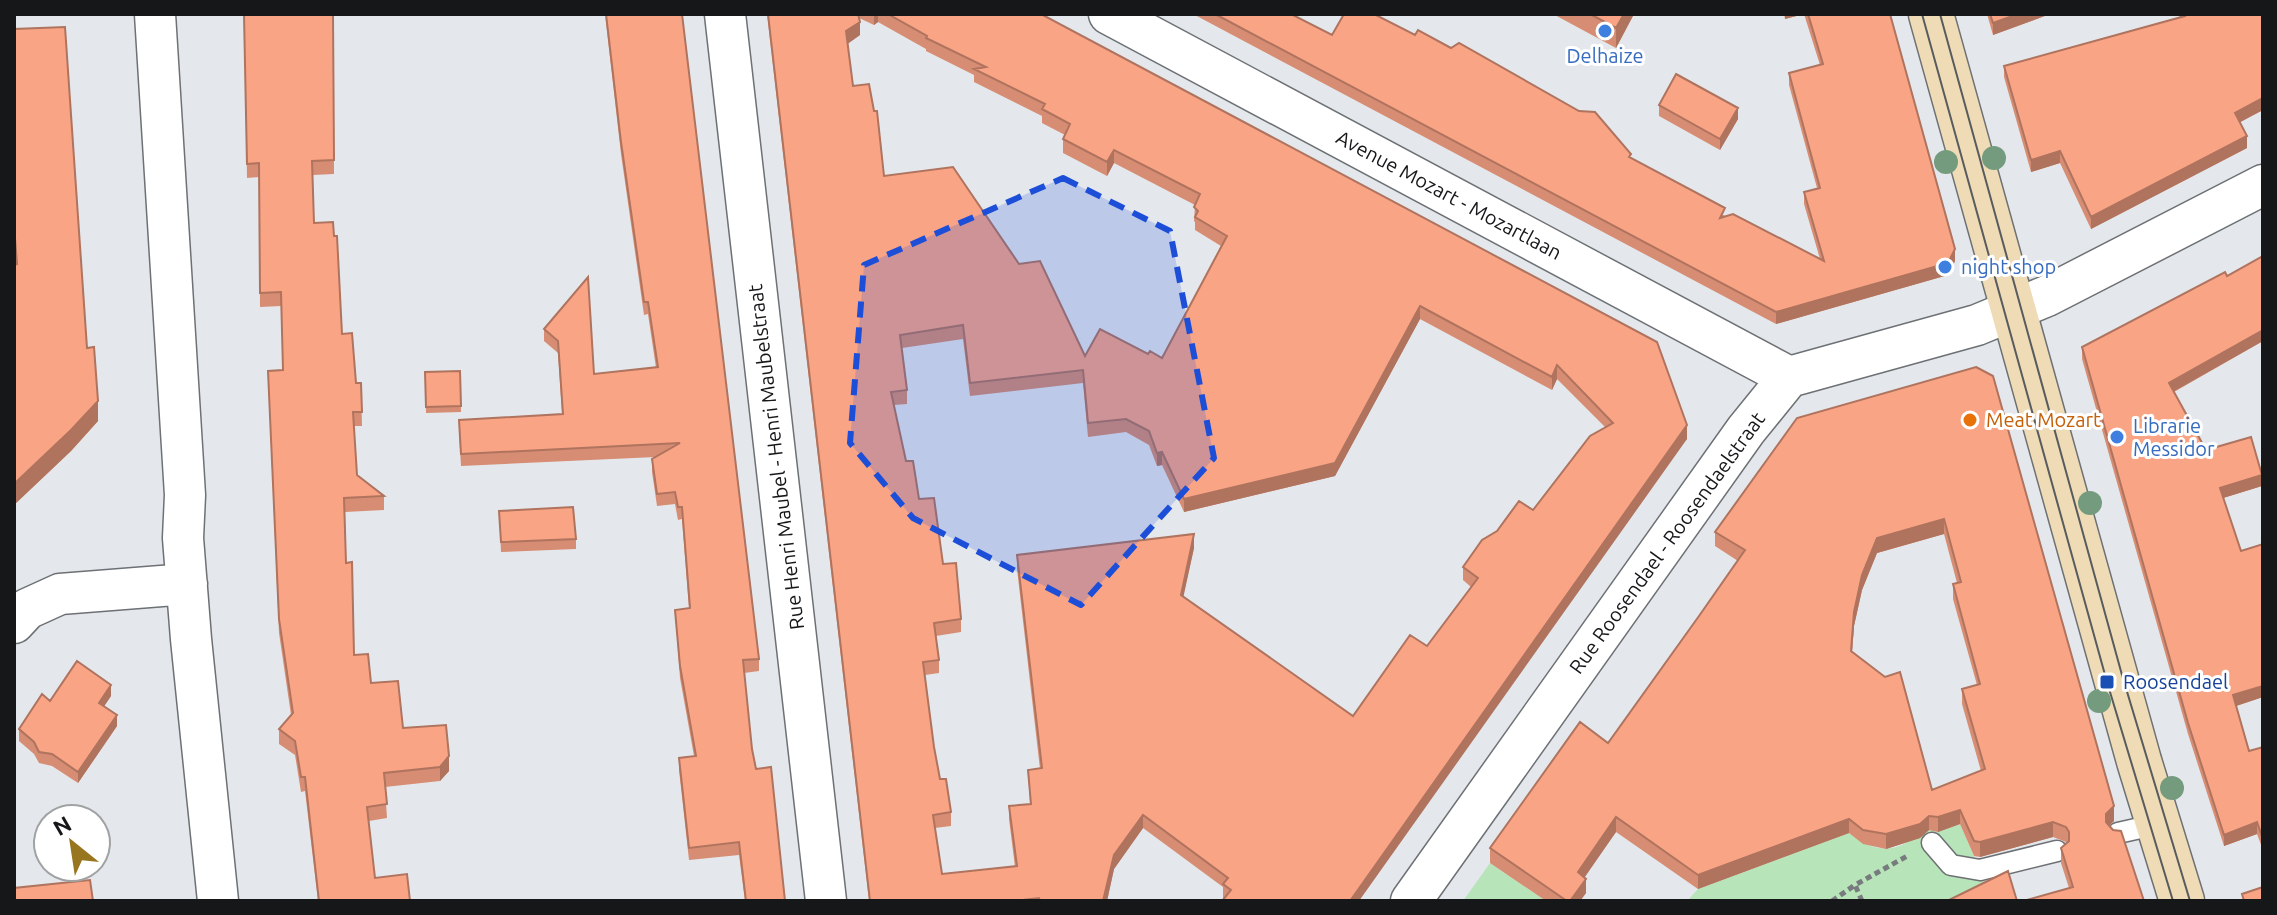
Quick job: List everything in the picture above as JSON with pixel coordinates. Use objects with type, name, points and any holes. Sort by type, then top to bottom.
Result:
[{"type":"main road","points":[[1931,14],[2013,310],[2138,828],[2182,901]]},
{"type":"street","points":[[155,14],[185,495],[183,538],[218,901]]},
{"type":"street","name":"Rue Henri Maubel - Henri Maubelstraat","points":[[725,14],[826,901]]},
{"type":"street","name":"Avenue Mozart - Mozartlaan","points":[[1109,14],[1789,377]]},
{"type":"street","points":[[1789,377],[1977,325],[2145,247],[2263,185]]},
{"type":"street","name":"Rue Roosendael - Roosendaelstraat","points":[[1411,901],[1746,430],[1789,377]]},
{"type":"street","points":[[14,623],[27,609],[60,594],[187,584]]},
{"type":"lane","points":[[1932,843],[1951,865],[1980,870],[2057,851]]},
{"type":"path","points":[[1832,901],[1932,843]]},
{"type":"path","points":[[1855,885],[1862,901]]},
{"type":"highlighted area","points":[[1063,178],[1170,231],[1214,458],[1081,605],[913,518],[850,443],[864,265]]},
{"type":"green space","points":[[1960,824],[1990,894],[1977,901],[1687,901],[1698,889],[1849,833],[1869,845],[1888,848],[1906,843],[1923,827],[1941,831]]},
{"type":"green space","points":[[1490,863],[1546,901],[1463,901]]},
{"type":"building","points":[[244,14],[333,14],[334,160],[312,161],[314,223],[333,222],[334,236],[337,236],[342,334],[352,333],[356,383],[361,383],[362,412],[353,412],[357,475],[384,496],[344,498],[346,563],[352,562],[354,655],[368,654],[371,683],[398,681],[403,728],[446,725],[449,756],[440,767],[384,773],[387,804],[367,807],[375,878],[407,874],[410,901],[319,901],[305,777],[301,777],[295,741],[279,729],[293,713],[279,619],[268,371],[283,370],[281,292],[260,293],[259,163],[247,164]]},
{"type":"building","points":[[606,14],[682,14],[759,659],[743,660],[752,749],[756,769],[771,767],[785,901],[746,901],[739,842],[689,848],[679,758],[696,756],[680,666],[675,610],[690,608],[682,507],[678,507],[675,492],[657,494],[652,459],[680,443],[461,454],[459,420],[563,414],[558,341],[544,329],[588,277],[594,374],[658,367],[648,302],[644,302]]},
{"type":"building","points":[[768,14],[858,14],[860,22],[846,31],[853,86],[869,84],[874,111],[877,111],[884,176],[953,167],[1019,264],[1040,261],[1085,356],[1100,329],[1162,358],[1227,236],[1195,217],[1198,211],[1194,207],[1200,194],[1114,150],[1107,162],[1063,139],[1070,124],[1042,109],[1045,104],[974,69],[986,67],[926,38],[888,14],[1041,14],[1657,342],[1687,425],[1350,901],[1222,901],[1231,890],[1223,884],[1228,878],[1143,815],[1114,855],[1103,901],[1040,901],[1039,898],[1015,901],[870,901]],"holes":[[[1420,306],[1552,377],[1557,365],[1613,423],[1590,436],[1533,510],[1519,501],[1497,531],[1482,540],[1463,567],[1478,578],[1427,646],[1410,635],[1353,716],[1181,595],[1194,534],[1017,555],[1042,768],[1028,770],[1031,804],[1009,806],[1017,866],[942,874],[933,815],[951,812],[946,779],[940,779],[934,747],[923,662],[939,660],[934,623],[961,619],[956,563],[943,564],[934,498],[919,499],[913,461],[906,461],[891,392],[907,390],[900,335],[963,325],[970,383],[1083,370],[1088,423],[1126,419],[1149,431],[1157,453],[1162,452],[1184,499],[1335,463]]]},
{"type":"building","points":[[1215,14],[1291,14],[1332,35],[1344,14],[1374,14],[1415,35],[1418,30],[1451,48],[1459,43],[1579,111],[1595,112],[1631,154],[1629,157],[1725,208],[1720,218],[1733,214],[1824,261],[1804,192],[1820,188],[1789,73],[1823,64],[1808,14],[1890,14],[1955,249],[1948,263],[1776,312]]},
{"type":"building","points":[[1590,14],[1624,14],[1616,28]]},
{"type":"building","points":[[1990,14],[2018,14],[1993,23]]},
{"type":"building","points":[[2184,14],[2263,14],[2263,98],[2235,113],[2247,136],[2091,217],[2060,151],[2031,160],[2004,66]]},
{"type":"building","points":[[65,27],[87,348],[94,347],[98,401],[14,484],[14,265],[17,264],[14,225],[14,29]]},
{"type":"building","points":[[1676,74],[1738,108],[1720,139],[1659,105]]},
{"type":"building","points":[[2263,256],[2263,330],[2169,383],[2206,450],[2251,437],[2262,475],[2220,488],[2241,551],[2263,544],[2263,686],[2233,695],[2249,751],[2263,747],[2263,839],[2257,822],[2224,835],[2188,723],[2082,347],[2225,272],[2227,276]]},
{"type":"building","points":[[1976,367],[1993,376],[2114,806],[2106,814],[2106,822],[2113,830],[2121,831],[2144,901],[2023,901],[2073,887],[2061,848],[2069,841],[2066,827],[2053,822],[1980,842],[1974,841],[1960,810],[1938,817],[1929,816],[1920,824],[1886,834],[1863,830],[1849,819],[1698,875],[1616,817],[1578,872],[1586,879],[1570,901],[1490,848],[1580,722],[1608,743],[1699,616],[1745,550],[1715,532],[1797,418]],"holes":[[[1944,519],[1961,582],[1953,584],[1980,684],[1962,689],[1985,769],[1932,790],[1900,672],[1885,677],[1851,651],[1854,612],[1862,575],[1877,538]]]},
{"type":"building","points":[[460,371],[461,406],[426,407],[425,372]]},
{"type":"building","points":[[573,507],[576,539],[501,542],[499,511]]},
{"type":"building","points":[[77,661],[111,685],[99,703],[117,715],[78,772],[52,754],[39,752],[34,742],[19,729],[42,694],[50,701]]},
{"type":"building","points":[[2008,871],[2017,901],[1947,901]]},
{"type":"building","points":[[90,883],[93,901],[14,901],[14,888]]},
{"type":"building","points":[[2263,887],[2263,901],[2244,901],[2242,894]]},
{"type":"tram line","points":[[1922,14],[2107,682],[2173,901]]},
{"type":"tram line","points":[[1940,14],[2122,675],[2190,901]]},
{"type":"place","name":"Delhaize","points":[[1605,31]]},
{"type":"place","name":"night shop","points":[[1945,267]]},
{"type":"place","name":"Meat Mozart","points":[[1970,420]]},
{"type":"place","name":"Librarie Messidor","points":[[2117,437]]},
{"type":"place","name":"Roosendael","points":[[2107,682]]}]
